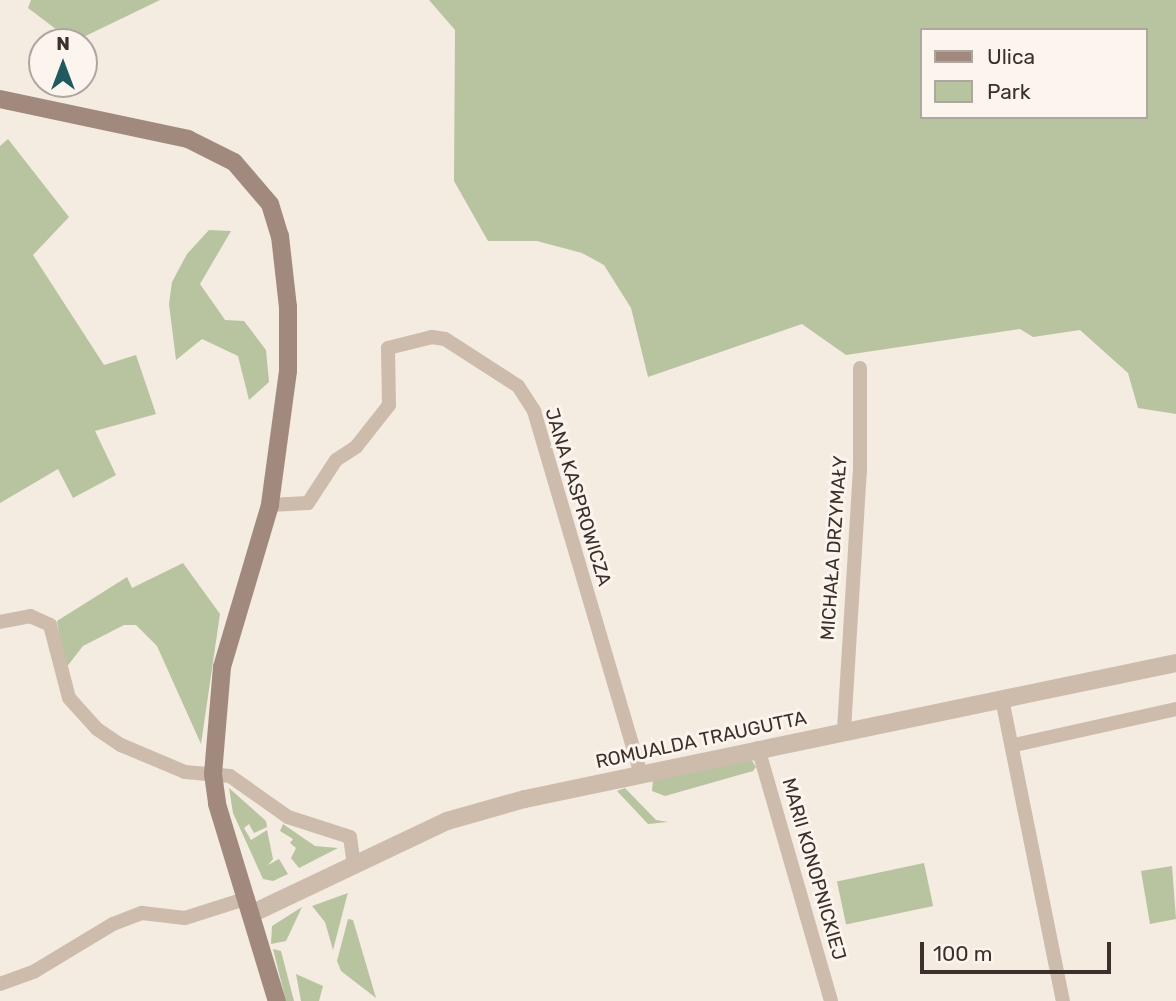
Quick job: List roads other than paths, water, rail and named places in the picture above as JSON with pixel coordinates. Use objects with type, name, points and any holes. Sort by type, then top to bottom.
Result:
[{"type":"main road","points":[[0,99],[188,139],[234,162],[270,204],[280,236],[288,307],[288,371],[270,505],[222,667],[213,774],[217,804],[250,905],[277,1001]]},
{"type":"street","name":"JANA KASPROWICZA","points":[[270,505],[307,503],[336,460],[356,447],[389,405],[388,348],[432,338],[445,339],[518,386],[534,411],[641,774]]},
{"type":"street","name":"MICHAŁA DRZYMAŁY","points":[[844,730],[860,471],[860,368]]},
{"type":"street","points":[[0,622],[30,616],[50,625],[69,698],[97,729],[121,745],[185,772],[230,776],[288,817],[351,837],[354,865]]},
{"type":"street","name":"ROMUALDA TRAUGUTTA","points":[[250,905],[354,865],[447,821],[758,748],[1176,663]]},
{"type":"street","points":[[1002,699],[1015,745],[1063,1001]]},
{"type":"street","points":[[1015,745],[1176,709]]},
{"type":"street","name":"MARII KONOPNICKIEJ","points":[[758,748],[831,1001]]},
{"type":"street","points":[[0,984],[35,971],[113,924],[142,913],[185,918],[250,905]]}]
